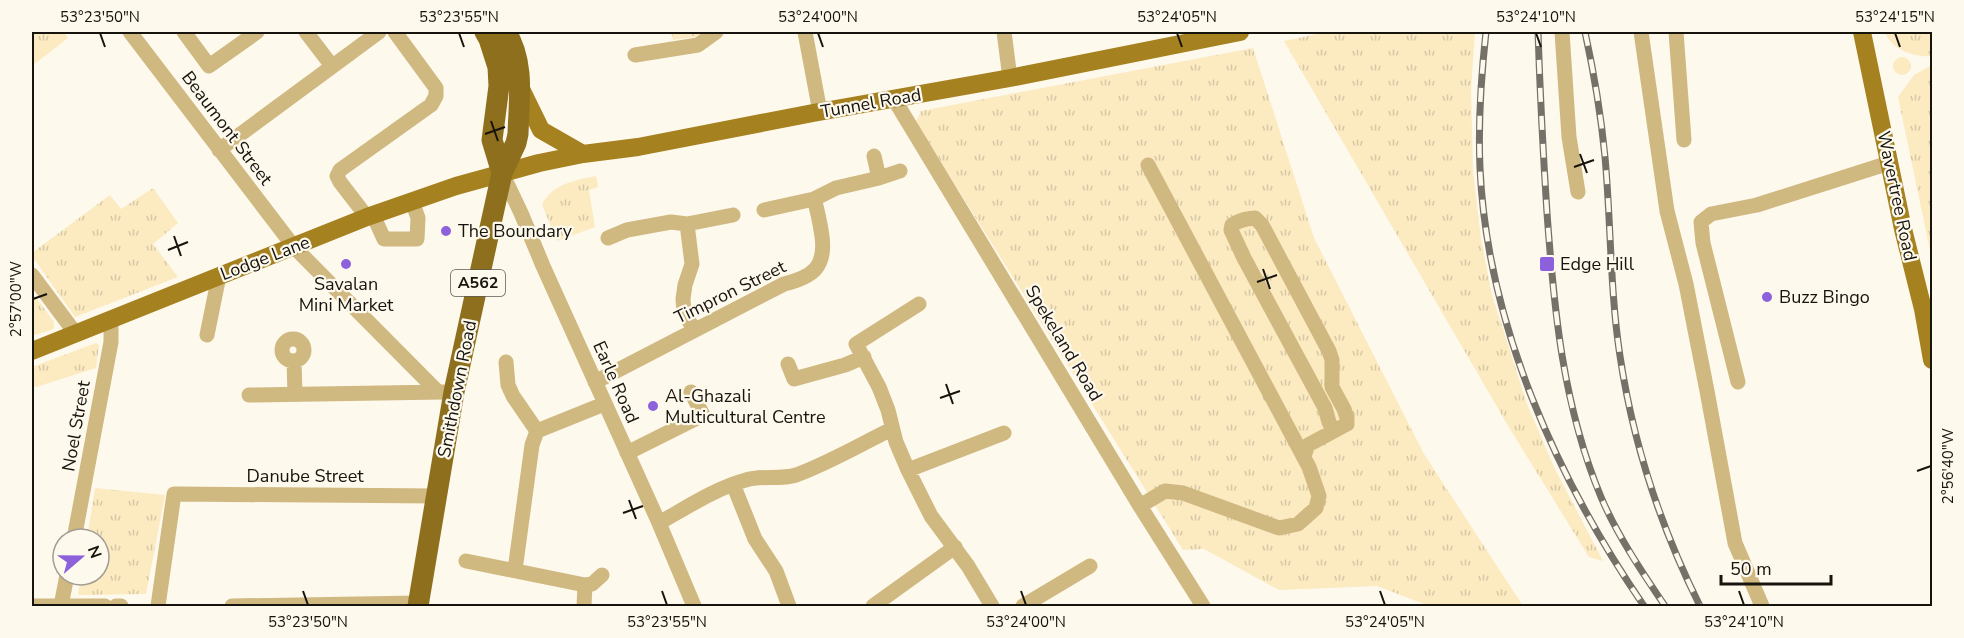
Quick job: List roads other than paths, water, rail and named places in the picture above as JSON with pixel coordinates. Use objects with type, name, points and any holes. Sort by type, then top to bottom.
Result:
[{"type":"highway","name":"A562","points":[[485,32],[498,67],[499,86],[492,140],[502,173]]},
{"type":"highway","name":"A562","points":[[502,173],[516,143],[520,87],[517,57],[506,32]]},
{"type":"highway","name":"Smithdown Road","points":[[418,605],[436,496],[446,392],[502,173]]},
{"type":"main road","name":"Tunnel Road","points":[[502,173],[583,154],[638,147],[1010,78],[1240,32]]},
{"type":"main road","name":"Wavertree Road","points":[[1862,32],[1932,360]]},
{"type":"main road","points":[[520,87],[541,130],[583,154]]},
{"type":"main road","name":"Lodge Lane","points":[[32,351],[370,216],[456,186],[502,173]]},
{"type":"street","name":"Beaumont Street","points":[[130,32],[294,247],[446,392]]},
{"type":"street","points":[[184,32],[209,66],[257,32]]},
{"type":"street","points":[[306,32],[332,66]]},
{"type":"street","points":[[219,150],[379,32]]},
{"type":"street","points":[[394,32],[436,88],[436,96],[431,105],[340,170],[337,176],[370,216],[384,239],[417,239],[418,218],[412,201]]},
{"type":"street","points":[[634,55],[698,45],[716,32]]},
{"type":"street","points":[[804,32],[820,112]]},
{"type":"street","points":[[1004,32],[1010,78]]},
{"type":"street","points":[[1562,32],[1569,137],[1578,192]]},
{"type":"street","points":[[1641,32],[1666,211],[1686,284],[1735,543],[1762,606]]},
{"type":"street","points":[[1676,32],[1684,140]]},
{"type":"street","name":"Spekeland Road","points":[[894,99],[1203,606]]},
{"type":"street","points":[[874,156],[879,178]]},
{"type":"street","points":[[1738,382],[1703,243],[1701,222],[1711,214],[1757,205],[1889,163]]},
{"type":"street","points":[[1140,506],[1165,491],[1183,493],[1279,528],[1298,524],[1316,508],[1319,496],[1304,456],[1148,165]]},
{"type":"street","points":[[764,210],[814,200],[836,188],[900,171]]},
{"type":"street","name":"Earle Road","points":[[502,173],[522,213],[543,266],[694,606]]},
{"type":"street","name":"Timpron Street","points":[[595,382],[784,285],[802,279],[819,267],[824,252],[814,200]]},
{"type":"street","points":[[608,238],[627,230],[671,222],[687,224],[733,215]]},
{"type":"street","points":[[1304,456],[1308,445],[1347,424],[1347,418],[1332,387],[1332,360],[1262,225],[1255,218],[1237,222],[1232,225],[1231,230],[1239,249],[1325,408],[1333,431]]},
{"type":"street","points":[[687,224],[692,264],[685,285],[683,305],[684,312],[694,330]]},
{"type":"street","points":[[32,275],[76,334]]},
{"type":"street","points":[[207,335],[219,276]]},
{"type":"street","points":[[788,364],[794,379],[845,365],[860,350],[919,304]]},
{"type":"street","name":"Noel Street","points":[[76,527],[111,342],[111,320]]},
{"type":"street","points":[[860,350],[879,387],[908,470],[931,516],[955,547],[992,606]]},
{"type":"street","points":[[294,361],[295,394]]},
{"type":"street","points":[[506,362],[508,386],[537,431]]},
{"type":"street","points":[[249,395],[446,392]]},
{"type":"street","points":[[627,453],[703,416],[691,392]]},
{"type":"street","points":[[515,570],[532,445],[537,431],[604,404]]},
{"type":"street","points":[[908,470],[1004,433]]},
{"type":"street","points":[[659,523],[733,484],[748,479],[777,479],[794,476],[894,435]]},
{"type":"street","points":[[733,484],[755,539],[776,571],[789,606]]},
{"type":"street","name":"Danube Street","points":[[158,606],[174,494],[436,496]]},
{"type":"street","points":[[873,606],[955,547]]},
{"type":"street","points":[[466,561],[585,585],[592,584],[602,575]]},
{"type":"street","points":[[1023,606],[1090,566]]},
{"type":"street","points":[[584,606],[585,585]]},
{"type":"street","points":[[61,606],[65,587]]},
{"type":"street","points":[[232,606],[418,605]]},
{"type":"street","points":[[32,606],[105,606]]},
{"type":"street","points":[[116,606],[121,606]]},
{"type":"railway","points":[[1486,32],[1480,100],[1480,168],[1485,226],[1496,284],[1512,342],[1532,398],[1556,453],[1612,557],[1644,606]]},
{"type":"railway","points":[[1538,32],[1550,249],[1557,321],[1569,393],[1588,463],[1607,511],[1639,567],[1665,606]]},
{"type":"railway","points":[[1585,32],[1603,141],[1614,307],[1632,421],[1661,516],[1700,606]]},
{"type":"place","name":"The Boundary","points":[[446,231]]},
{"type":"place","name":"Savalan Mini Market","points":[[346,264]]},
{"type":"place","name":"Edge Hill","points":[[1547,264]]},
{"type":"place","name":"Buzz Bingo","points":[[1767,297]]},
{"type":"place","name":"Al-Ghazali Multicultural Centre","points":[[653,406]]}]
